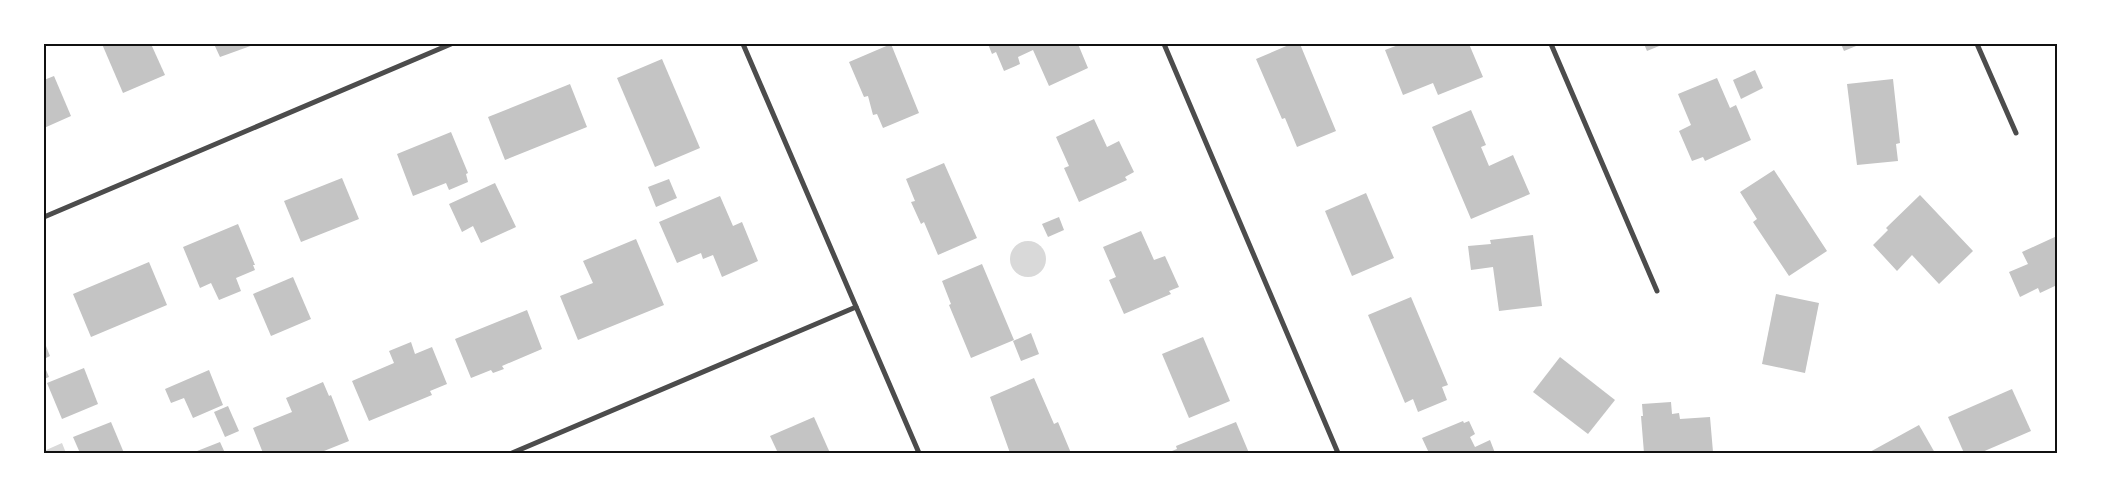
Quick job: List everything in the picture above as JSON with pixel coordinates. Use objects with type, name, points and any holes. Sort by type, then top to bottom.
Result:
[{"type":"street","points":[[44,218],[451,44]]},
{"type":"street","points":[[743,44],[919,453]]},
{"type":"street","points":[[1164,44],[1338,453]]},
{"type":"street","points":[[1551,44],[1658,291]]},
{"type":"street","points":[[1977,44],[2016,133]]},
{"type":"street","points":[[512,453],[856,307]]},
{"type":"shaded area","points":[[1028,241],[1035,242],[1041,246],[1045,252],[1045,266],[1041,272],[1035,276],[1028,277],[1021,276],[1015,272],[1011,266],[1010,259],[1011,252],[1015,246],[1021,242]]},
{"type":"shaded area","points":[[62,443],[66,453],[44,453],[44,451]]},
{"type":"building","points":[[102,44],[151,44],[165,75],[123,93]]},
{"type":"building","points":[[214,44],[256,44],[220,57]]},
{"type":"building","points":[[891,44],[919,113],[883,128],[877,114],[873,115],[868,96],[864,97],[849,62]]},
{"type":"building","points":[[988,44],[1078,44],[1088,68],[1049,86],[1033,50],[1018,57],[1020,64],[1004,71],[996,52],[992,54]]},
{"type":"building","points":[[1291,44],[1300,44],[1336,131],[1297,147],[1285,118],[1282,119],[1256,59]]},
{"type":"building","points":[[1401,44],[1469,44],[1483,77],[1438,95],[1433,83],[1403,95],[1385,50]]},
{"type":"building","points":[[1644,44],[1664,44],[1647,51]]},
{"type":"building","points":[[1841,44],[1861,44],[1844,51]]},
{"type":"building","points":[[662,59],[700,148],[655,167],[617,78]]},
{"type":"building","points":[[1755,70],[1763,88],[1741,99],[1733,80]]},
{"type":"building","points":[[54,76],[71,116],[44,128],[44,80]]},
{"type":"building","points":[[1717,78],[1730,108],[1736,105],[1751,140],[1705,161],[1703,157],[1692,161],[1679,131],[1691,125],[1678,94]]},
{"type":"building","points":[[1893,79],[1900,143],[1896,144],[1898,161],[1857,165],[1847,84]]},
{"type":"building","points":[[570,84],[587,127],[505,160],[488,117]]},
{"type":"building","points":[[1471,110],[1486,145],[1481,147],[1489,166],[1513,155],[1530,194],[1471,219],[1432,127]]},
{"type":"building","points":[[1094,119],[1107,147],[1119,141],[1134,172],[1125,177],[1127,180],[1079,202],[1064,168],[1069,166],[1056,137]]},
{"type":"building","points":[[451,132],[468,173],[466,174],[468,182],[449,190],[446,183],[413,196],[397,154]]},
{"type":"building","points":[[944,163],[977,238],[938,255],[924,222],[921,224],[911,202],[915,201],[906,179]]},
{"type":"building","points":[[1774,170],[1827,251],[1789,276],[1753,222],[1757,219],[1740,192]]},
{"type":"building","points":[[342,178],[359,219],[301,242],[284,201]]},
{"type":"building","points":[[669,179],[677,198],[656,207],[648,187]]},
{"type":"building","points":[[495,183],[516,227],[481,243],[473,226],[462,232],[449,204]]},
{"type":"building","points":[[1366,193],[1394,258],[1352,276],[1325,211]]},
{"type":"building","points":[[1920,195],[1973,251],[1939,284],[1912,255],[1897,271],[1873,245],[1888,230],[1886,228]]},
{"type":"building","points":[[720,196],[733,226],[742,222],[758,261],[722,277],[713,255],[703,259],[701,253],[677,263],[659,222]]},
{"type":"building","points":[[1059,217],[1064,230],[1048,237],[1042,224]]},
{"type":"building","points":[[238,224],[255,265],[253,265],[255,270],[236,278],[241,291],[219,300],[211,283],[200,288],[183,247]]},
{"type":"building","points":[[1141,231],[1154,260],[1165,256],[1179,287],[1169,291],[1171,294],[1124,314],[1109,280],[1116,277],[1103,247]]},
{"type":"building","points":[[1533,235],[1542,306],[1499,311],[1493,267],[1471,270],[1468,246],[1491,244],[1490,240]]},
{"type":"building","points":[[2057,236],[2057,285],[2040,293],[2038,288],[2020,297],[2009,272],[2028,264],[2022,252]]},
{"type":"building","points":[[636,239],[664,305],[578,340],[560,296],[593,283],[583,261]]},
{"type":"building","points":[[149,262],[167,305],[91,337],[73,294]]},
{"type":"building","points":[[982,264],[1014,340],[971,358],[949,305],[951,304],[942,281]]},
{"type":"building","points":[[293,277],[311,319],[271,336],[253,294]]},
{"type":"building","points":[[1776,294],[1819,303],[1805,373],[1762,364]]},
{"type":"building","points":[[1411,297],[1448,385],[1442,387],[1447,400],[1418,412],[1413,399],[1405,403],[1368,315]]},
{"type":"building","points":[[527,310],[542,349],[502,366],[504,369],[493,373],[491,370],[471,378],[455,339]]},
{"type":"building","points":[[1031,333],[1039,354],[1021,361],[1013,341]]},
{"type":"building","points":[[1203,337],[1230,401],[1189,418],[1162,354]]},
{"type":"building","points":[[44,341],[50,356],[44,359]]},
{"type":"building","points":[[411,342],[415,354],[432,347],[447,384],[430,391],[432,395],[369,421],[352,381],[394,363],[389,351]]},
{"type":"building","points":[[1560,357],[1615,400],[1588,434],[1533,392]]},
{"type":"building","points":[[44,365],[49,377],[44,379]]},
{"type":"building","points":[[84,368],[98,404],[62,419],[47,383]]},
{"type":"building","points":[[209,370],[223,405],[193,418],[184,398],[171,403],[165,389]]},
{"type":"building","points":[[1034,378],[1054,424],[1058,422],[1071,453],[1010,453],[990,397]]},
{"type":"building","points":[[323,382],[329,396],[331,395],[349,441],[319,453],[263,453],[253,428],[292,412],[286,398]]},
{"type":"building","points":[[2012,389],[2031,431],[1980,453],[1964,453],[1948,417]]},
{"type":"building","points":[[1671,402],[1672,414],[1679,413],[1680,419],[1710,417],[1713,452],[1644,453],[1642,404]]},
{"type":"building","points":[[228,406],[239,431],[225,437],[214,412]]},
{"type":"building","points":[[814,417],[830,453],[778,453],[770,436]]},
{"type":"building","points":[[1463,421],[1464,423],[1469,421],[1475,434],[1470,437],[1475,447],[1490,440],[1495,453],[1429,453],[1422,438]]},
{"type":"building","points":[[111,422],[124,453],[80,453],[73,437]]},
{"type":"building","points":[[1236,422],[1249,453],[1167,453],[1177,449],[1176,446]]},
{"type":"building","points":[[1919,425],[1935,453],[1868,453]]},
{"type":"building","points":[[220,442],[225,453],[192,453]]}]
